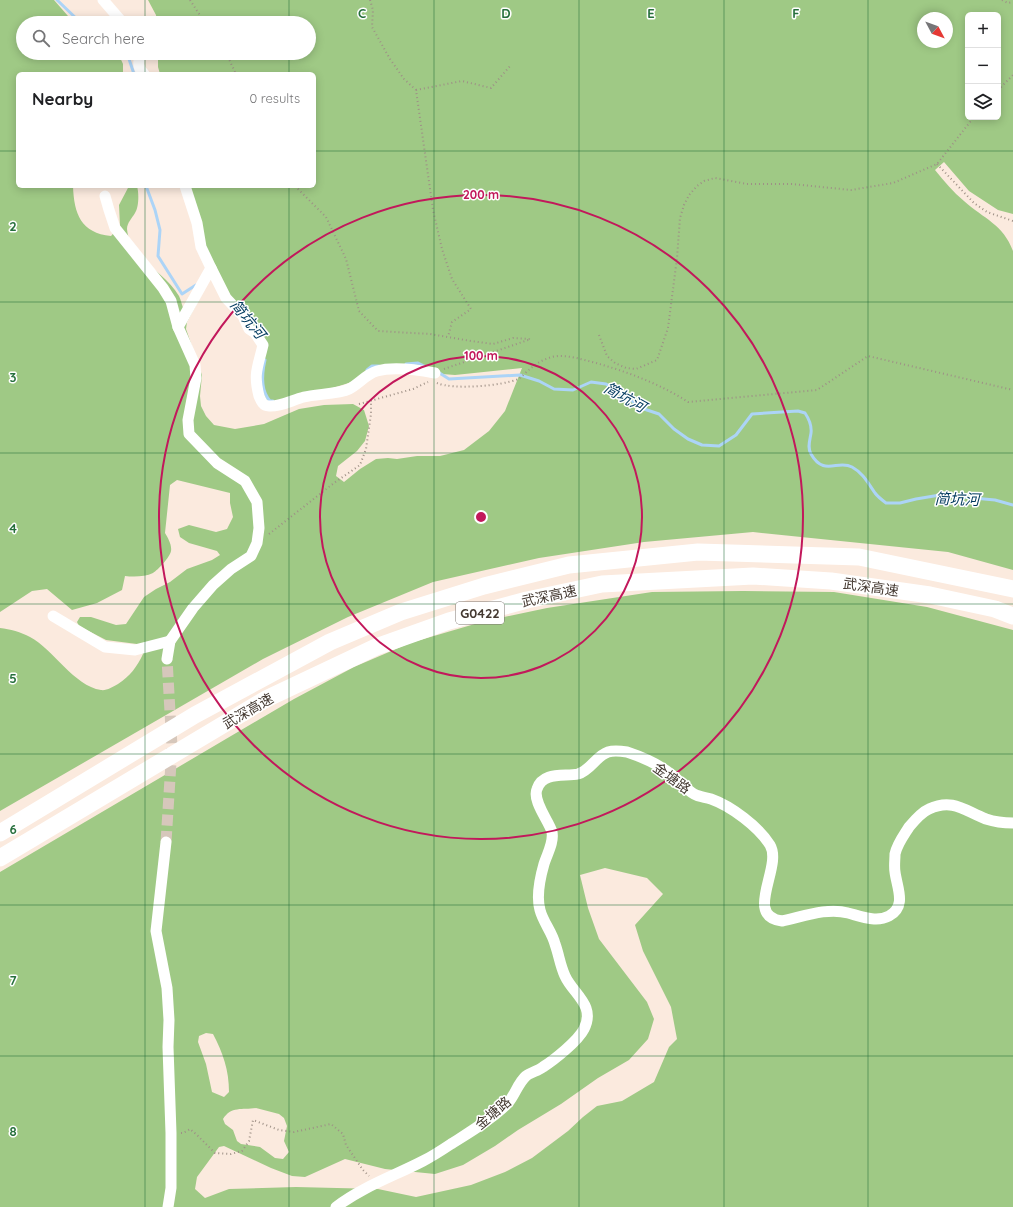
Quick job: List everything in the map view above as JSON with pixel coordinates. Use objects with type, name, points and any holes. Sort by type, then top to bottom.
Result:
[{"type":"highway","name":"武深高速","points":[[0,833],[196,715],[330,642],[401,612],[484,586],[569,565],[698,552],[859,557],[1013,589]]},
{"type":"highway","name":"武深高速","points":[[0,858],[266,700],[376,647],[449,621],[527,600],[602,584],[753,576],[831,581],[922,594],[995,609],[1013,616]]},
{"type":"street","points":[[103,0],[117,16]]},
{"type":"street","points":[[139,60],[138,63],[142,72]]},
{"type":"street","points":[[186,188],[197,223],[201,247],[211,268],[226,298],[243,316],[249,328],[255,333],[263,345],[255,379],[260,399],[263,404],[266,406],[284,404],[305,397],[349,389],[362,378],[377,371],[389,369],[440,370]]},
{"type":"street","points":[[106,196],[115,228],[163,288],[171,301],[178,327],[195,365],[196,378],[188,420],[189,434],[217,463],[245,481],[257,502],[259,528],[257,543],[251,556],[231,569],[213,585],[193,608],[170,641],[167,660]]},
{"type":"street","points":[[178,327],[211,268]]},
{"type":"street","points":[[53,616],[105,647],[135,650],[170,641]]},
{"type":"street","name":"金塘路","points":[[336,1207],[355,1194],[425,1160],[452,1144],[485,1121],[509,1102],[526,1076],[544,1067],[576,1040],[587,1023],[586,1010],[580,995],[566,979],[560,963],[556,945],[539,906],[540,880],[552,841],[552,832],[536,794],[539,785],[546,779],[553,776],[580,773],[585,771],[606,752],[624,752],[642,758],[664,769],[692,793],[699,797],[711,799],[734,811],[750,822],[767,840],[772,848],[774,856],[773,865],[764,907],[766,913],[776,921],[828,912],[847,913],[864,918],[883,918],[889,916],[898,906],[900,900],[900,892],[895,872],[896,852],[899,843],[912,824],[928,810],[947,804],[961,807],[985,819],[995,822],[1013,823]]},
{"type":"street","points":[[166,842],[156,931],[167,988],[169,1020],[168,1047],[171,1188],[168,1207]]},
{"type":"path","points":[[190,0],[201,16]]},
{"type":"path","points":[[370,0],[373,10],[372,27],[390,59],[404,78],[416,90],[433,210],[442,249],[452,279],[471,309],[452,322],[448,337]]},
{"type":"path","points":[[1002,0],[1008,3],[1013,2]]},
{"type":"path","points":[[229,60],[235,72]]},
{"type":"path","points":[[416,90],[462,81],[491,88],[511,65]]},
{"type":"path","points":[[1001,87],[1013,75]]},
{"type":"path","points":[[600,335],[608,356],[615,363],[626,368],[636,369],[657,360],[668,328],[677,258],[680,218],[689,195],[704,181],[715,178],[747,184],[792,184],[851,190],[893,183],[938,164],[972,120]]},
{"type":"path","points":[[938,164],[974,203],[987,212],[1013,221]]},
{"type":"path","points":[[297,188],[326,217],[346,259],[359,311],[378,331],[430,334],[493,344],[513,338],[531,339],[440,370]]},
{"type":"path","points":[[359,404],[413,388],[428,383],[432,380],[442,385],[463,386],[498,384],[519,379],[528,370],[545,359],[559,356],[579,358],[624,371],[688,402],[817,390],[868,356],[1013,390]]},
{"type":"path","points":[[257,543],[334,483],[360,465],[366,449],[371,414],[371,400]]},
{"type":"path","points":[[171,1133],[183,1134],[190,1129],[215,1153],[231,1154],[242,1151],[249,1141],[253,1120],[279,1130],[294,1132],[331,1124],[343,1134],[346,1145],[363,1170],[376,1184]]},
{"type":"green space","points":[[0,0],[54,0],[68,16],[16,16],[16,60],[121,60],[123,64],[123,72],[16,72],[16,188],[73,188],[75,205],[81,220],[93,231],[111,236],[120,226],[119,205],[128,188],[137,188],[138,204],[127,227],[129,239],[141,256],[173,288],[179,296],[184,310],[208,264],[183,188],[316,188],[316,72],[159,72],[158,60],[316,60],[316,16],[156,16],[148,0],[1013,0],[1013,214],[998,210],[969,191],[944,162],[935,170],[960,198],[1004,234],[1013,251],[1013,570],[948,552],[753,532],[644,542],[539,558],[433,582],[348,617],[263,659],[0,811],[0,628],[15,631],[30,637],[47,650],[73,675],[91,687],[103,690],[116,685],[130,674],[141,659],[143,654],[137,644],[106,640],[79,626],[77,622],[80,617],[91,617],[116,625],[126,624],[144,597],[170,582],[187,569],[212,560],[220,555],[217,551],[189,543],[180,537],[178,529],[189,525],[216,532],[227,529],[233,517],[230,503],[230,493],[177,480],[170,485],[165,533],[171,546],[171,551],[161,566],[153,573],[132,577],[125,576],[122,590],[97,603],[72,610],[47,589],[32,591],[0,612]],"holes":[[[210,279],[217,282],[261,345],[257,394],[269,408],[390,370],[455,375],[522,368],[505,411],[489,431],[464,450],[440,456],[376,459],[360,469],[344,482],[336,476],[338,466],[357,451],[365,441],[369,426],[364,410],[353,404],[324,405],[299,409],[264,424],[235,429],[214,425],[206,416],[201,406],[200,396],[202,375],[186,329],[187,322]]]},
{"type":"green space","points":[[652,592],[834,592],[927,607],[1013,630],[1013,1207],[0,1207],[0,872],[294,699],[354,667],[410,643],[485,621],[547,608]],"holes":[[[605,868],[647,878],[663,894],[635,925],[643,951],[671,1007],[677,1039],[669,1047],[654,1082],[622,1101],[597,1106],[568,1131],[532,1158],[505,1172],[471,1185],[416,1197],[378,1189],[296,1187],[229,1189],[205,1198],[195,1189],[197,1177],[219,1147],[224,1146],[292,1176],[305,1177],[345,1159],[385,1169],[435,1174],[463,1165],[561,1104],[598,1078],[629,1060],[648,1039],[654,1019],[647,1002],[599,939],[588,908],[580,875]],[[206,1033],[213,1034],[220,1048],[227,1069],[229,1084],[229,1092],[224,1097],[212,1092],[206,1064],[198,1042],[199,1036]],[[256,1108],[279,1114],[284,1118],[287,1126],[284,1141],[289,1152],[283,1159],[275,1158],[260,1147],[241,1144],[237,1141],[233,1130],[225,1124],[223,1119],[230,1112],[237,1109]]]},
{"type":"waterway","name":"简坑河","points":[[57,0],[74,16]]},
{"type":"waterway","name":"简坑河","points":[[129,60],[133,72]]},
{"type":"waterway","name":"简坑河","points":[[147,188],[155,210],[160,230],[158,256],[182,294],[196,285]]},
{"type":"waterway","name":"简坑河","points":[[265,360],[263,370],[263,387],[267,397],[270,401],[273,401]]},
{"type":"waterway","name":"简坑河","points":[[406,364],[418,363],[426,367]]},
{"type":"waterway","name":"简坑河","points":[[367,370],[372,366],[379,366]]},
{"type":"waterway","name":"简坑河","points":[[438,372],[449,379],[520,375],[539,381],[554,389],[573,390],[591,382],[606,384],[644,409],[659,414],[674,429],[688,439],[702,445],[719,446],[736,435],[752,414],[798,411],[805,413],[810,422],[811,430],[809,449],[816,461],[821,465],[847,465],[856,469],[868,482],[876,494],[886,503],[900,503],[940,495],[995,500],[1013,505]]},
{"type":"tunnel","points":[[166,842],[172,747],[167,659]]}]
